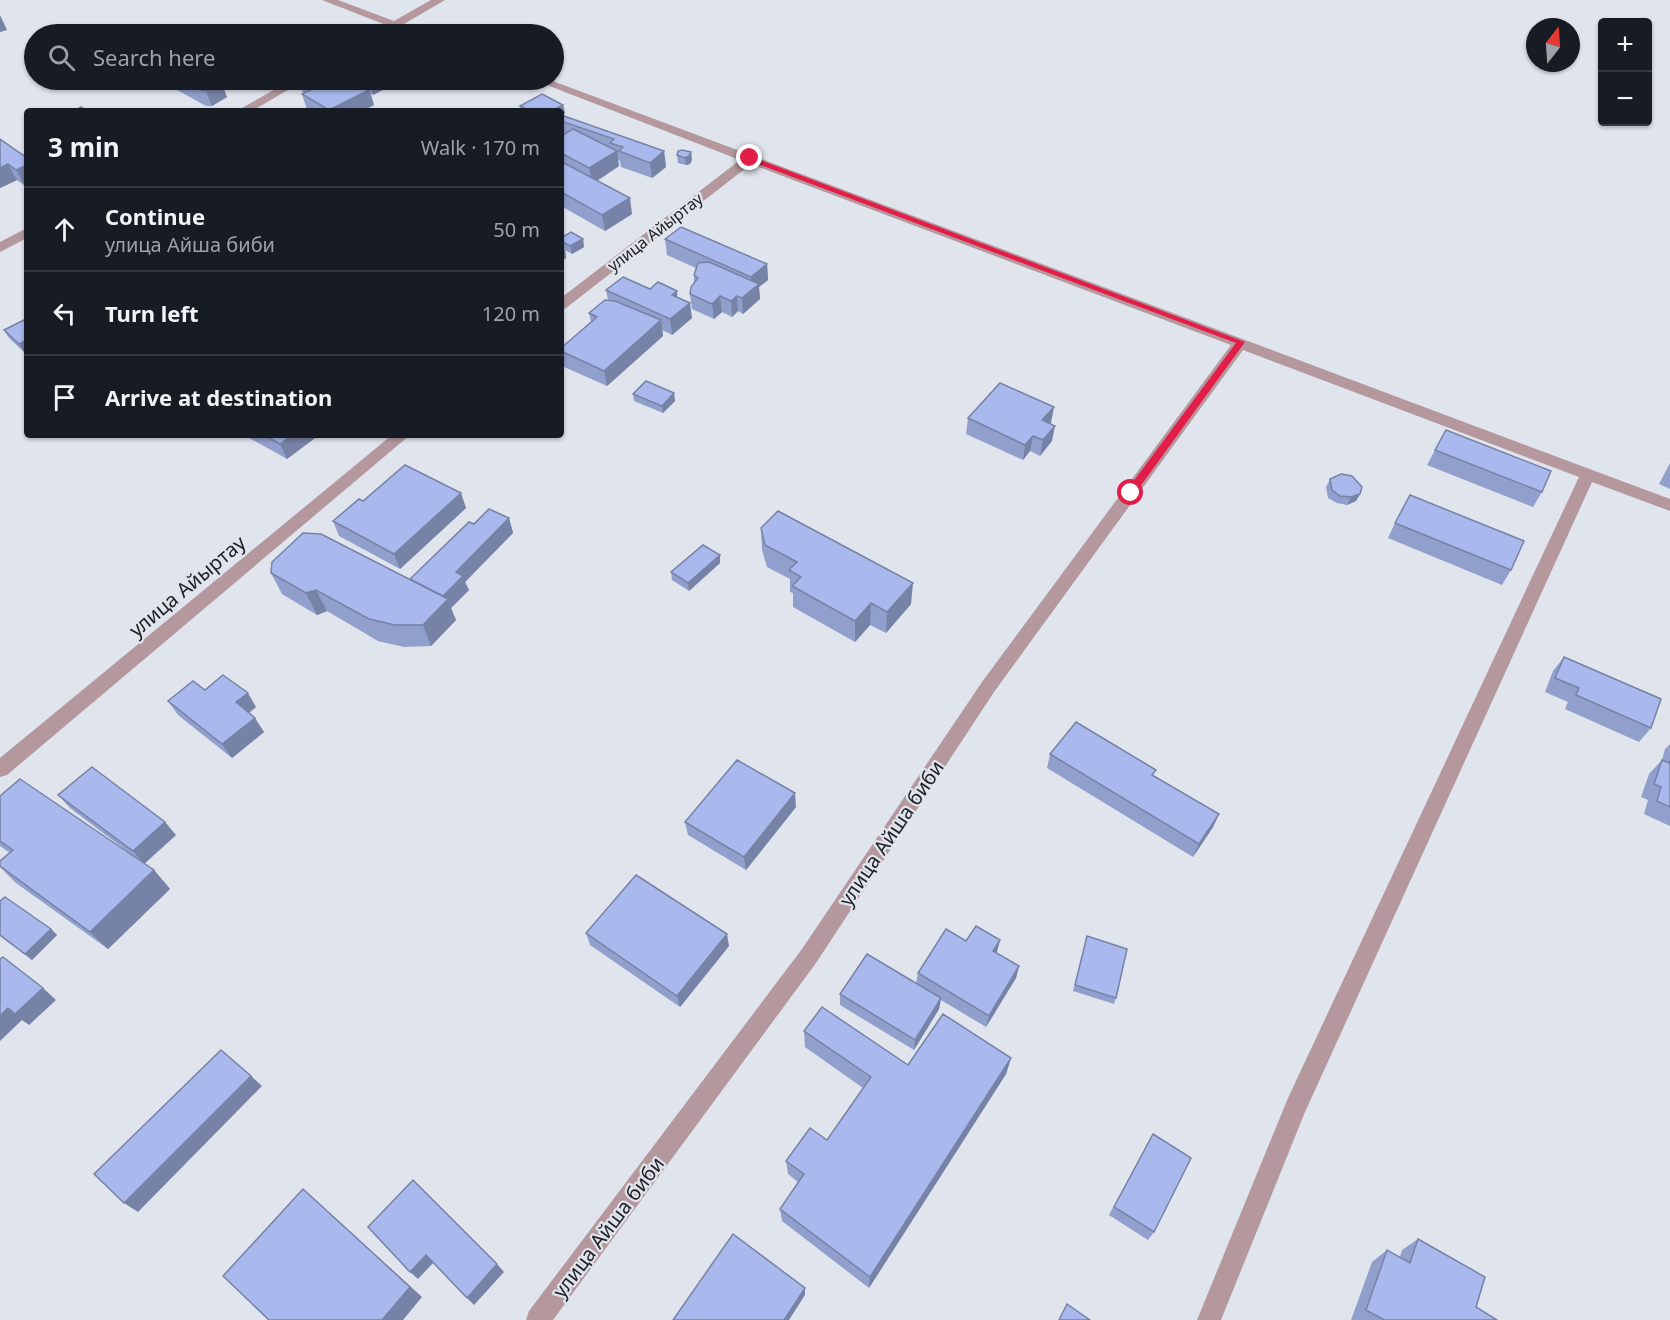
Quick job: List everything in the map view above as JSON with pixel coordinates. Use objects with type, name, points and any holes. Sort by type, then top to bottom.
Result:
[{"type":"street","points":[[328,0],[392,24]]},
{"type":"street","points":[[397,24],[439,0]]},
{"type":"street","points":[[564,89],[1670,505]]},
{"type":"street","points":[[248,108],[281,90]]},
{"type":"street","name":"улица Айыртау","points":[[564,303],[750,158]]},
{"type":"street","points":[[0,248],[24,234]]},
{"type":"street","name":"улица Айша биби","points":[[538,1320],[809,957],[988,687],[1241,342]]},
{"type":"street","name":"улица Айыртау","points":[[0,770],[398,438]]},
{"type":"street","points":[[1209,1320],[1296,1106],[1588,474]]},
{"type":"building","points":[[311,90],[369,90],[333,108],[326,108],[302,94]]},
{"type":"building","points":[[542,94],[563,105],[558,108],[520,106]]},
{"type":"building","points":[[564,116],[664,151],[650,163],[619,151],[623,147],[610,143],[614,139],[564,122]]},
{"type":"building","points":[[573,129],[617,151],[589,168],[564,155],[564,134]]},
{"type":"building","points":[[0,139],[24,156],[24,166],[16,170],[8,164],[0,168]]},
{"type":"building","points":[[678,151],[691,152],[689,156],[685,158],[677,155]]},
{"type":"building","points":[[564,163],[630,198],[602,215],[564,194]]},
{"type":"building","points":[[681,227],[767,264],[751,277],[665,239]]},
{"type":"building","points":[[571,232],[583,239],[570,246],[564,243],[564,236]]},
{"type":"building","points":[[709,262],[759,284],[742,298],[737,296],[731,301],[720,296],[712,304],[690,294],[691,287],[698,278],[694,275],[698,263]]},
{"type":"building","points":[[623,277],[650,289],[658,282],[677,291],[672,295],[690,303],[670,319],[606,290]]},
{"type":"building","points":[[605,300],[615,301],[661,320],[604,371],[564,352],[564,345],[597,317],[589,313]]},
{"type":"building","points":[[24,320],[24,342],[19,344],[4,330]]},
{"type":"building","points":[[646,381],[674,393],[662,406],[633,394]]},
{"type":"building","points":[[1000,383],[1054,407],[1042,420],[1055,426],[1043,440],[1033,436],[1025,445],[968,418]]},
{"type":"building","points":[[1446,430],[1551,471],[1542,492],[1435,450]]},
{"type":"building","points":[[269,438],[288,438],[280,444]]},
{"type":"building","points":[[405,465],[461,493],[394,554],[333,521],[359,499],[363,501]]},
{"type":"building","points":[[1341,474],[1352,476],[1362,487],[1360,494],[1351,497],[1340,496],[1332,490],[1330,479]]},
{"type":"building","points":[[1410,495],[1524,541],[1511,570],[1395,523]]},
{"type":"building","points":[[489,509],[509,518],[456,572],[463,576],[443,596],[410,579],[469,522],[474,524]]},
{"type":"building","points":[[778,511],[913,583],[887,612],[871,603],[855,621],[792,586],[801,577],[789,570],[797,562],[765,545],[761,528]]},
{"type":"building","points":[[303,533],[321,534],[448,599],[423,625],[395,625],[369,619],[316,590],[306,593],[271,573],[272,562]]},
{"type":"building","points":[[703,545],[720,555],[688,583],[671,572]]},
{"type":"building","points":[[1564,657],[1661,699],[1651,728],[1576,695],[1579,688],[1555,678]]},
{"type":"building","points":[[223,675],[248,693],[236,702],[255,718],[222,744],[168,701],[193,681],[205,690]]},
{"type":"building","points":[[1076,722],[1156,770],[1152,775],[1219,814],[1199,844],[1050,754]]},
{"type":"building","points":[[737,760],[795,793],[744,857],[685,822]]},
{"type":"building","points":[[1662,760],[1669,763],[1670,761],[1670,807],[1657,801],[1661,787],[1654,784]]},
{"type":"building","points":[[92,767],[165,822],[133,851],[58,795]]},
{"type":"building","points":[[20,779],[154,870],[90,932],[0,866],[0,861],[13,850],[0,841],[0,796]]},
{"type":"building","points":[[636,875],[727,934],[677,996],[586,933]]},
{"type":"building","points":[[5,897],[51,929],[25,954],[0,935],[0,901]]},
{"type":"building","points":[[976,926],[1000,940],[993,951],[1019,966],[989,1016],[918,973],[946,929],[966,941]]},
{"type":"building","points":[[1087,936],[1127,949],[1116,998],[1075,985]]},
{"type":"building","points":[[867,954],[941,998],[915,1040],[840,994]]},
{"type":"building","points":[[3,957],[43,988],[15,1014],[8,1008],[0,1016],[0,959]]},
{"type":"building","points":[[822,1007],[908,1065],[943,1014],[1011,1058],[870,1277],[780,1209],[804,1174],[786,1161],[810,1128],[827,1140],[871,1077],[804,1031]]},
{"type":"building","points":[[221,1050],[251,1076],[124,1203],[94,1174]]},
{"type":"building","points":[[1153,1134],[1191,1158],[1154,1232],[1114,1207]]},
{"type":"building","points":[[413,1180],[497,1264],[467,1298],[426,1255],[410,1272],[368,1227]]},
{"type":"building","points":[[303,1189],[410,1287],[382,1320],[269,1320],[223,1276]]},
{"type":"building","points":[[733,1234],[805,1288],[784,1320],[673,1320]]},
{"type":"building","points":[[1418,1239],[1485,1277],[1476,1307],[1497,1320],[1384,1320],[1366,1310],[1387,1250],[1410,1263]]},
{"type":"building","points":[[1067,1304],[1090,1320],[1059,1320]]},
{"type":"route","points":[[750,158],[1241,342],[1131,493]]}]
